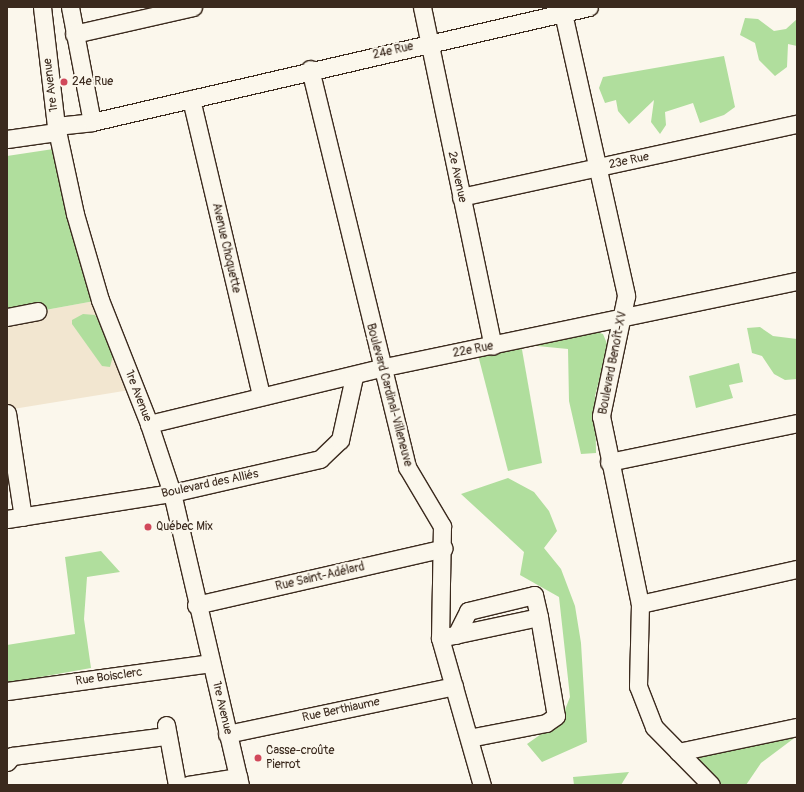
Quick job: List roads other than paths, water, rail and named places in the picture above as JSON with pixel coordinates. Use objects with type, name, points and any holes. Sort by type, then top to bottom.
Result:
[{"type":"street","name":"1re Avenue","points":[[42,7],[56,129],[86,258],[150,424],[172,493],[196,605],[239,781]]},
{"type":"street","points":[[70,7],[92,122]]},
{"type":"street","points":[[74,34],[193,7]]},
{"type":"street","name":"2e Avenue","points":[[422,7],[461,197],[494,346]]},
{"type":"street","name":"24e Rue","points":[[7,139],[92,122],[310,69],[589,7]]},
{"type":"street","name":"Boulevard Benoît-XV","points":[[563,13],[626,296],[601,416],[609,462],[640,604],[638,686],[654,726],[711,785]]},
{"type":"street","name":"Boulevard Cardinal-Villeneuve","points":[[310,69],[380,368],[406,467],[442,526],[448,636],[454,686],[482,785]]},
{"type":"street","name":"Avenue Choquette","points":[[191,99],[261,396]]},
{"type":"street","name":"23e Rue","points":[[461,197],[797,124]]},
{"type":"street","name":"22e Rue","points":[[150,424],[261,396],[354,376],[380,368],[494,346],[797,281]]},
{"type":"street","points":[[7,317],[37,311]]},
{"type":"street","name":"Boulevard des Alliés","points":[[15,518],[172,493],[320,459],[340,440],[354,376]]},
{"type":"street","points":[[7,412],[15,518]]},
{"type":"street","points":[[609,462],[797,423]]},
{"type":"street","name":"Rue Saint-Adélard","points":[[196,605],[444,548]]},
{"type":"street","points":[[640,604],[797,569]]},
{"type":"street","points":[[448,636],[468,611],[534,595],[556,716],[546,723],[469,738]]},
{"type":"street","points":[[448,636],[539,617]]},
{"type":"street","name":"Rue Boisclerc","points":[[7,691],[211,663]]},
{"type":"street","name":"Rue Berthiaume","points":[[227,734],[454,686]]},
{"type":"street","points":[[678,752],[797,727]]},
{"type":"street","points":[[7,762],[12,756],[166,730],[177,785]]},
{"type":"street","points":[[188,785],[239,781]]},
{"type":"place","name":"24e Rue","points":[[64,82]]},
{"type":"place","name":"Québec Mix","points":[[148,527]]},
{"type":"place","name":"Casse-croûte Pierrot","points":[[258,758]]}]
